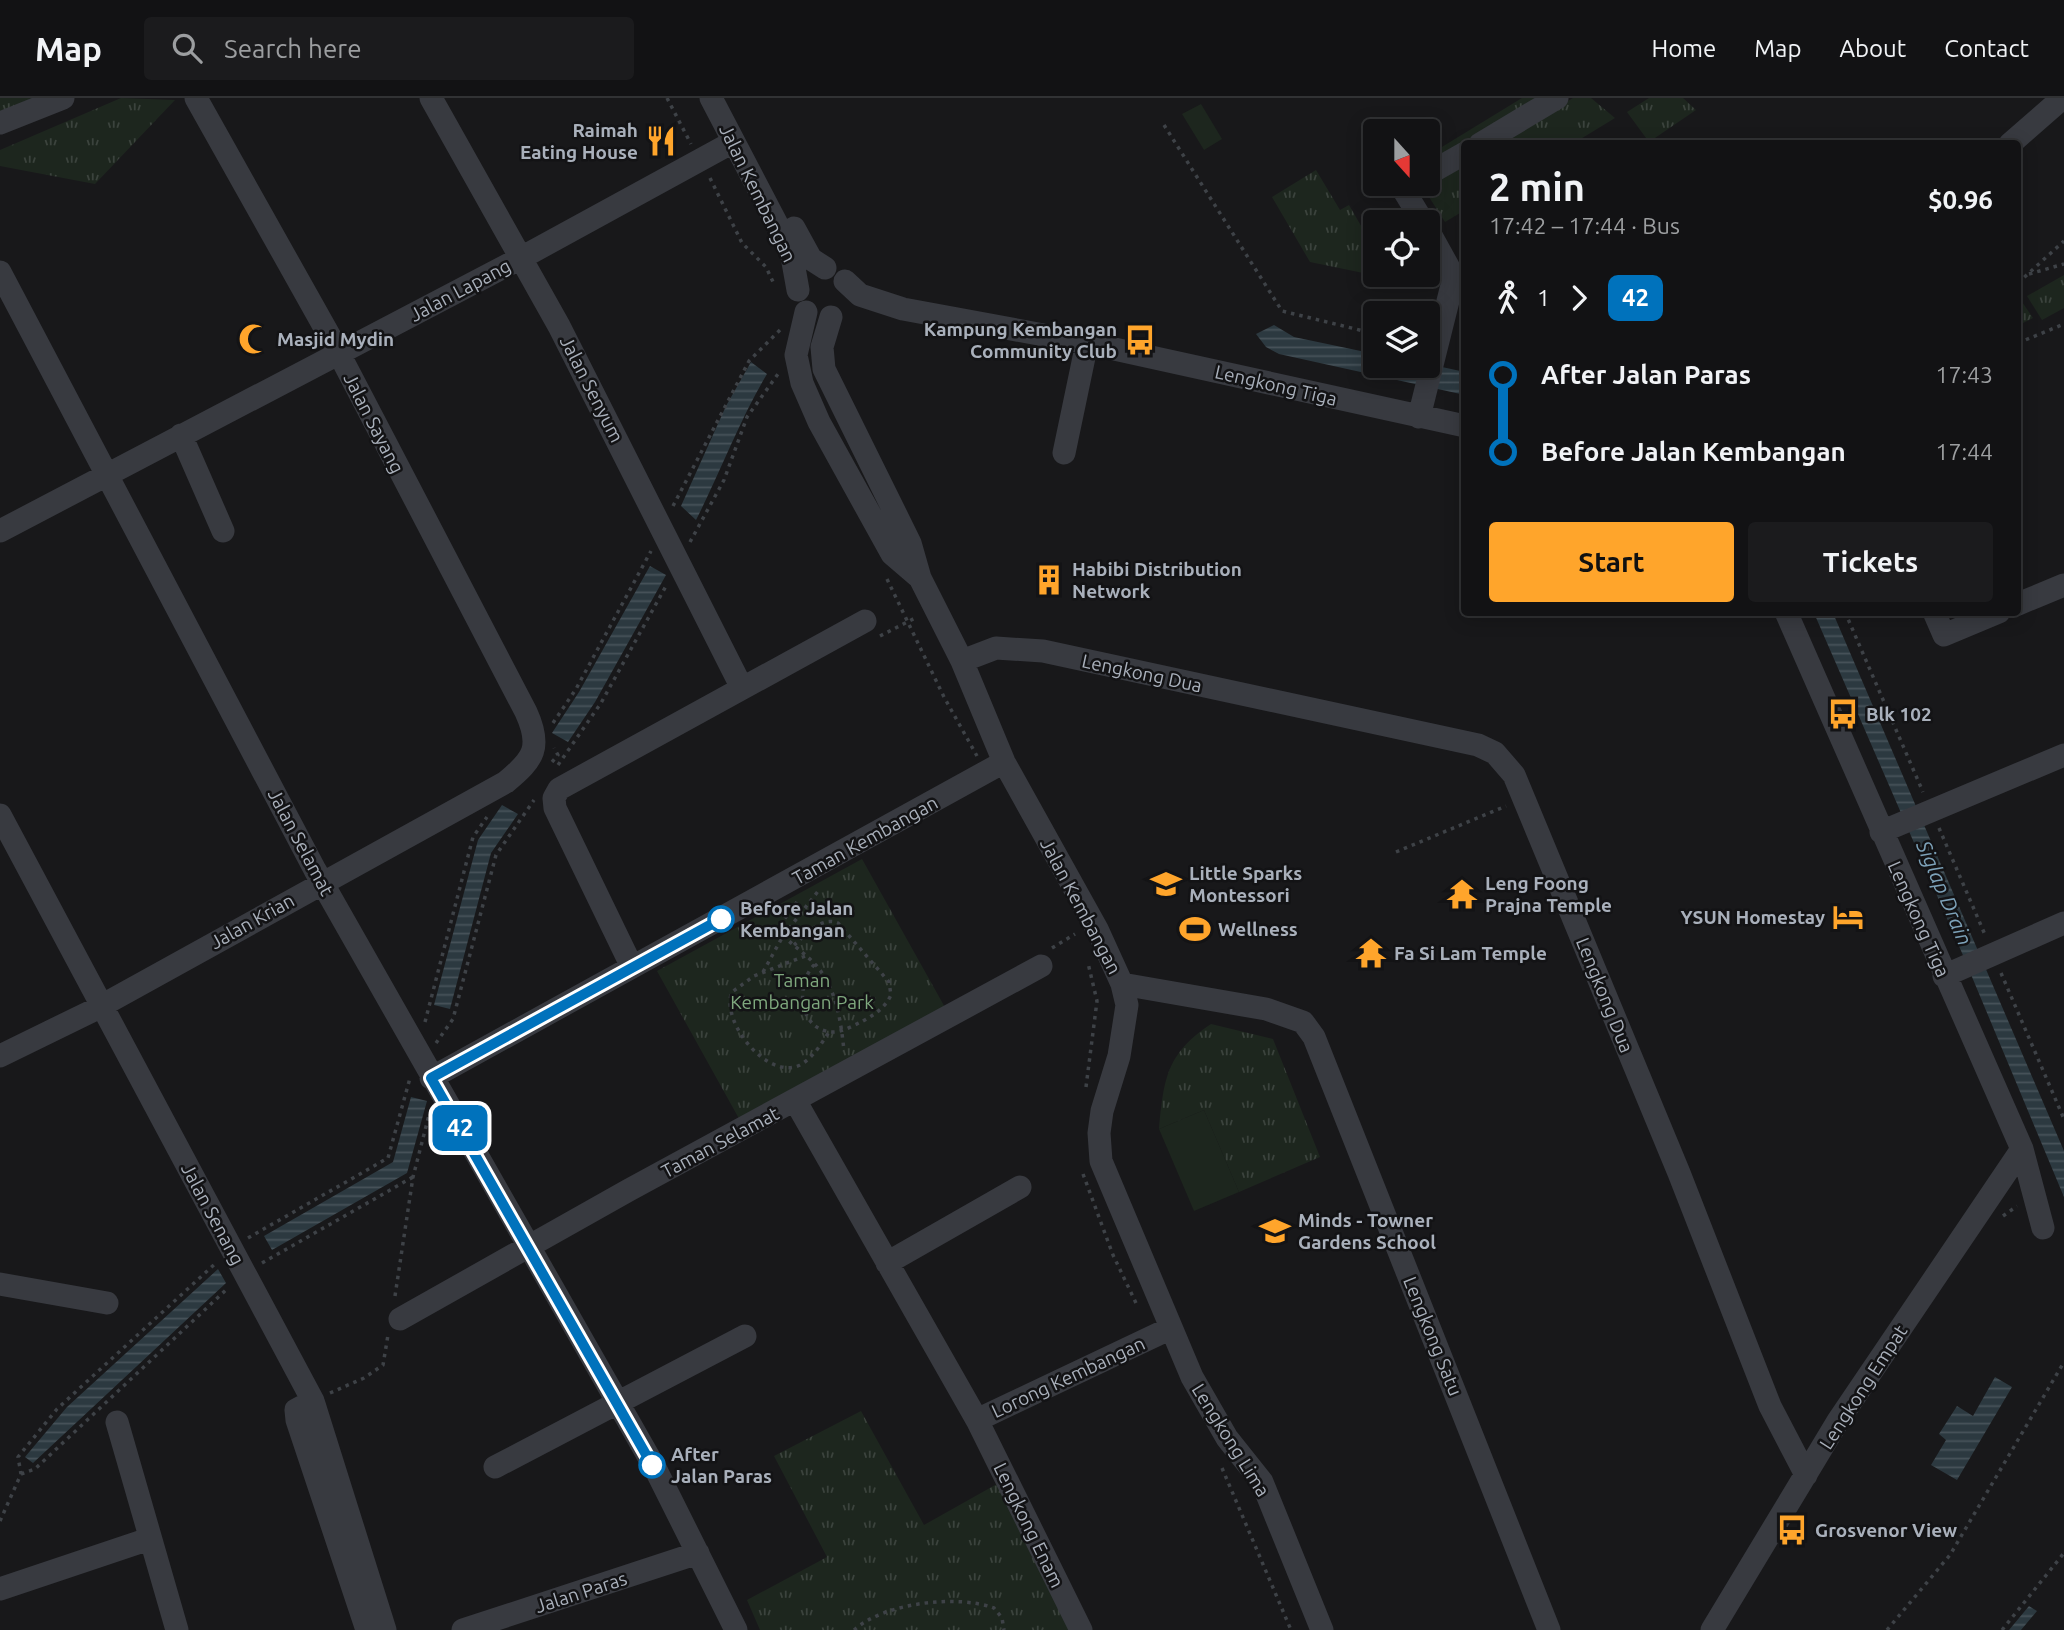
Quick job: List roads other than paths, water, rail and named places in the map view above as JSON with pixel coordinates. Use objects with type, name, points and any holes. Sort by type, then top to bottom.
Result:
[{"type":"street","points":[[0,123],[63,98]]},
{"type":"street","name":"Jalan Sayang","points":[[196,98],[338,354],[526,712],[539,763]]},
{"type":"street","name":"Jalan Senyum","points":[[431,98],[559,326],[680,561],[741,688]]},
{"type":"street","name":"Jalan Kembangan","points":[[711,98],[791,251],[788,292]]},
{"type":"street","name":"Jalan Kembangan","points":[[727,98],[811,259],[837,272],[845,281],[848,295],[837,312],[822,347],[824,369],[910,543],[920,578],[962,661],[995,767],[1097,929],[1122,984],[1127,1005],[1119,1056],[1102,1111],[1099,1133],[1101,1161],[1162,1333]]},
{"type":"street","points":[[1487,140],[1557,98]]},
{"type":"street","points":[[2015,140],[2059,104]]},
{"type":"street","name":"Jalan Lapang","points":[[0,531],[521,258],[733,142]]},
{"type":"street","points":[[1440,167],[1461,155]]},
{"type":"street","points":[[1419,417],[1454,277],[1440,252]]},
{"type":"street","name":"Jalan Kembangan","points":[[788,292],[810,272],[825,268]]},
{"type":"street","name":"Jalan Selamat","points":[[0,272],[321,881],[617,1403],[736,1630]]},
{"type":"street","name":"Lengkong Tiga","points":[[845,281],[860,295],[903,309],[1087,343],[1461,425]]},
{"type":"street","name":"Jalan Kembangan","points":[[788,292],[806,312],[796,355],[802,383],[819,422],[892,554],[920,578]]},
{"type":"street","name":"Lengkong Tiga","points":[[837,312],[903,309]]},
{"type":"street","points":[[806,312],[818,318],[837,312]]},
{"type":"street","points":[[1064,453],[1087,343]]},
{"type":"street","points":[[181,435],[223,531]]},
{"type":"street","points":[[2021,603],[2064,585]]},
{"type":"street","name":"Lengkong Tiga","points":[[1788,616],[1891,828],[1954,971],[2022,1149],[2043,1228]]},
{"type":"street","points":[[1936,616],[1944,635],[1989,616]]},
{"type":"street","points":[[632,967],[584,873],[555,808],[554,798],[559,789],[861,623]]},
{"type":"street","name":"Lengkong Dua","points":[[962,661],[996,648],[1043,651],[1478,745],[1495,753],[1514,775],[1679,1173],[1770,1406],[1806,1475]]},
{"type":"street","points":[[1891,828],[2064,754]]},
{"type":"street","name":"Jalan Krian","points":[[0,1056],[100,1006],[321,881],[539,763]]},
{"type":"street","name":"Taman Kembangan","points":[[423,1063],[632,967],[995,767]]},
{"type":"street","name":"Jalan Senang","points":[[0,815],[313,1401],[386,1630]]},
{"type":"street","points":[[1954,971],[2064,923]]},
{"type":"street","name":"Taman Selamat","points":[[395,1314],[527,1247],[1041,966]]},
{"type":"street","name":"Lengkong Satu","points":[[1122,984],[1266,1009],[1303,1022],[1314,1037],[1549,1630]]},
{"type":"street","name":"Lorong Kembangan","points":[[796,1102],[977,1420],[1162,1333]]},
{"type":"street","name":"Lengkong Empat","points":[[1712,1630],[1838,1421],[2022,1149]]},
{"type":"street","points":[[887,1263],[1020,1187]]},
{"type":"street","points":[[0,1284],[107,1303]]},
{"type":"street","name":"Lengkong Lima","points":[[1162,1333],[1227,1438],[1262,1482],[1322,1630]]},
{"type":"street","points":[[495,1467],[745,1336]]},
{"type":"street","points":[[313,1401],[296,1410],[297,1420],[367,1630]]},
{"type":"street","name":"Lengkong Enam","points":[[977,1420],[1081,1630]]},
{"type":"street","points":[[117,1422],[177,1630]]},
{"type":"street","points":[[0,1589],[149,1539]]},
{"type":"street","name":"Jalan Paras","points":[[463,1630],[698,1553]]},
{"type":"water","points":[[1274,325],[1294,337],[1363,351],[1363,373],[1279,354],[1266,347],[1256,334]]},
{"type":"water","points":[[751,362],[767,374],[696,520],[681,506],[726,406]]},
{"type":"water","points":[[1440,367],[1461,371],[1461,394],[1388,378],[1440,378]]},
{"type":"water","points":[[650,566],[666,575],[595,702],[568,742],[552,733],[579,692]]},
{"type":"water","name":"Siglap Drain","points":[[1815,616],[1834,616],[2064,1151],[2064,1197],[1962,953]]},
{"type":"water","points":[[502,805],[518,814],[491,853],[450,1009],[434,1005],[478,840]]},
{"type":"water","points":[[411,1097],[427,1101],[407,1173],[272,1250],[264,1236],[393,1162]]},
{"type":"water","points":[[218,1269],[226,1283],[33,1463],[25,1457],[67,1407]]},
{"type":"water","points":[[1995,1377],[2012,1387],[1957,1480],[1931,1465],[1946,1440],[1939,1434],[1957,1406],[1973,1416]]},
{"type":"water","points":[[2029,1606],[2037,1611],[2021,1630],[2009,1630]]},
{"type":"place","name":"Raimah Eating House","points":[[661,141]]},
{"type":"place","name":"Masjid Mydin","points":[[254,339]]},
{"type":"place","name":"Kampung Kembangan Community Club","points":[[1140,340]]},
{"type":"place","name":"Habibi Distribution Network","points":[[1049,580]]},
{"type":"place","name":"Blk 102","points":[[1843,714]]},
{"type":"place","name":"Little Sparks Montessori","points":[[1166,884]]},
{"type":"place","name":"Leng Foong Prajna Temple","points":[[1462,894]]},
{"type":"place","name":"YSUN Homestay","points":[[1848,917]]},
{"type":"place","name":"Before Jalan Kembangan","points":[[721,919]]},
{"type":"place","name":"Wellness","points":[[1195,929]]},
{"type":"place","name":"Fa Si Lam Temple","points":[[1371,953]]},
{"type":"place","name":"Minds - Towner Gardens School","points":[[1275,1231]]},
{"type":"place","name":"After Jalan Paras","points":[[652,1465]]},
{"type":"place","name":"Grosvenor View","points":[[1792,1530]]},
{"type":"park label","name":"Taman Kembangan Park","points":[[802,991]]}]
